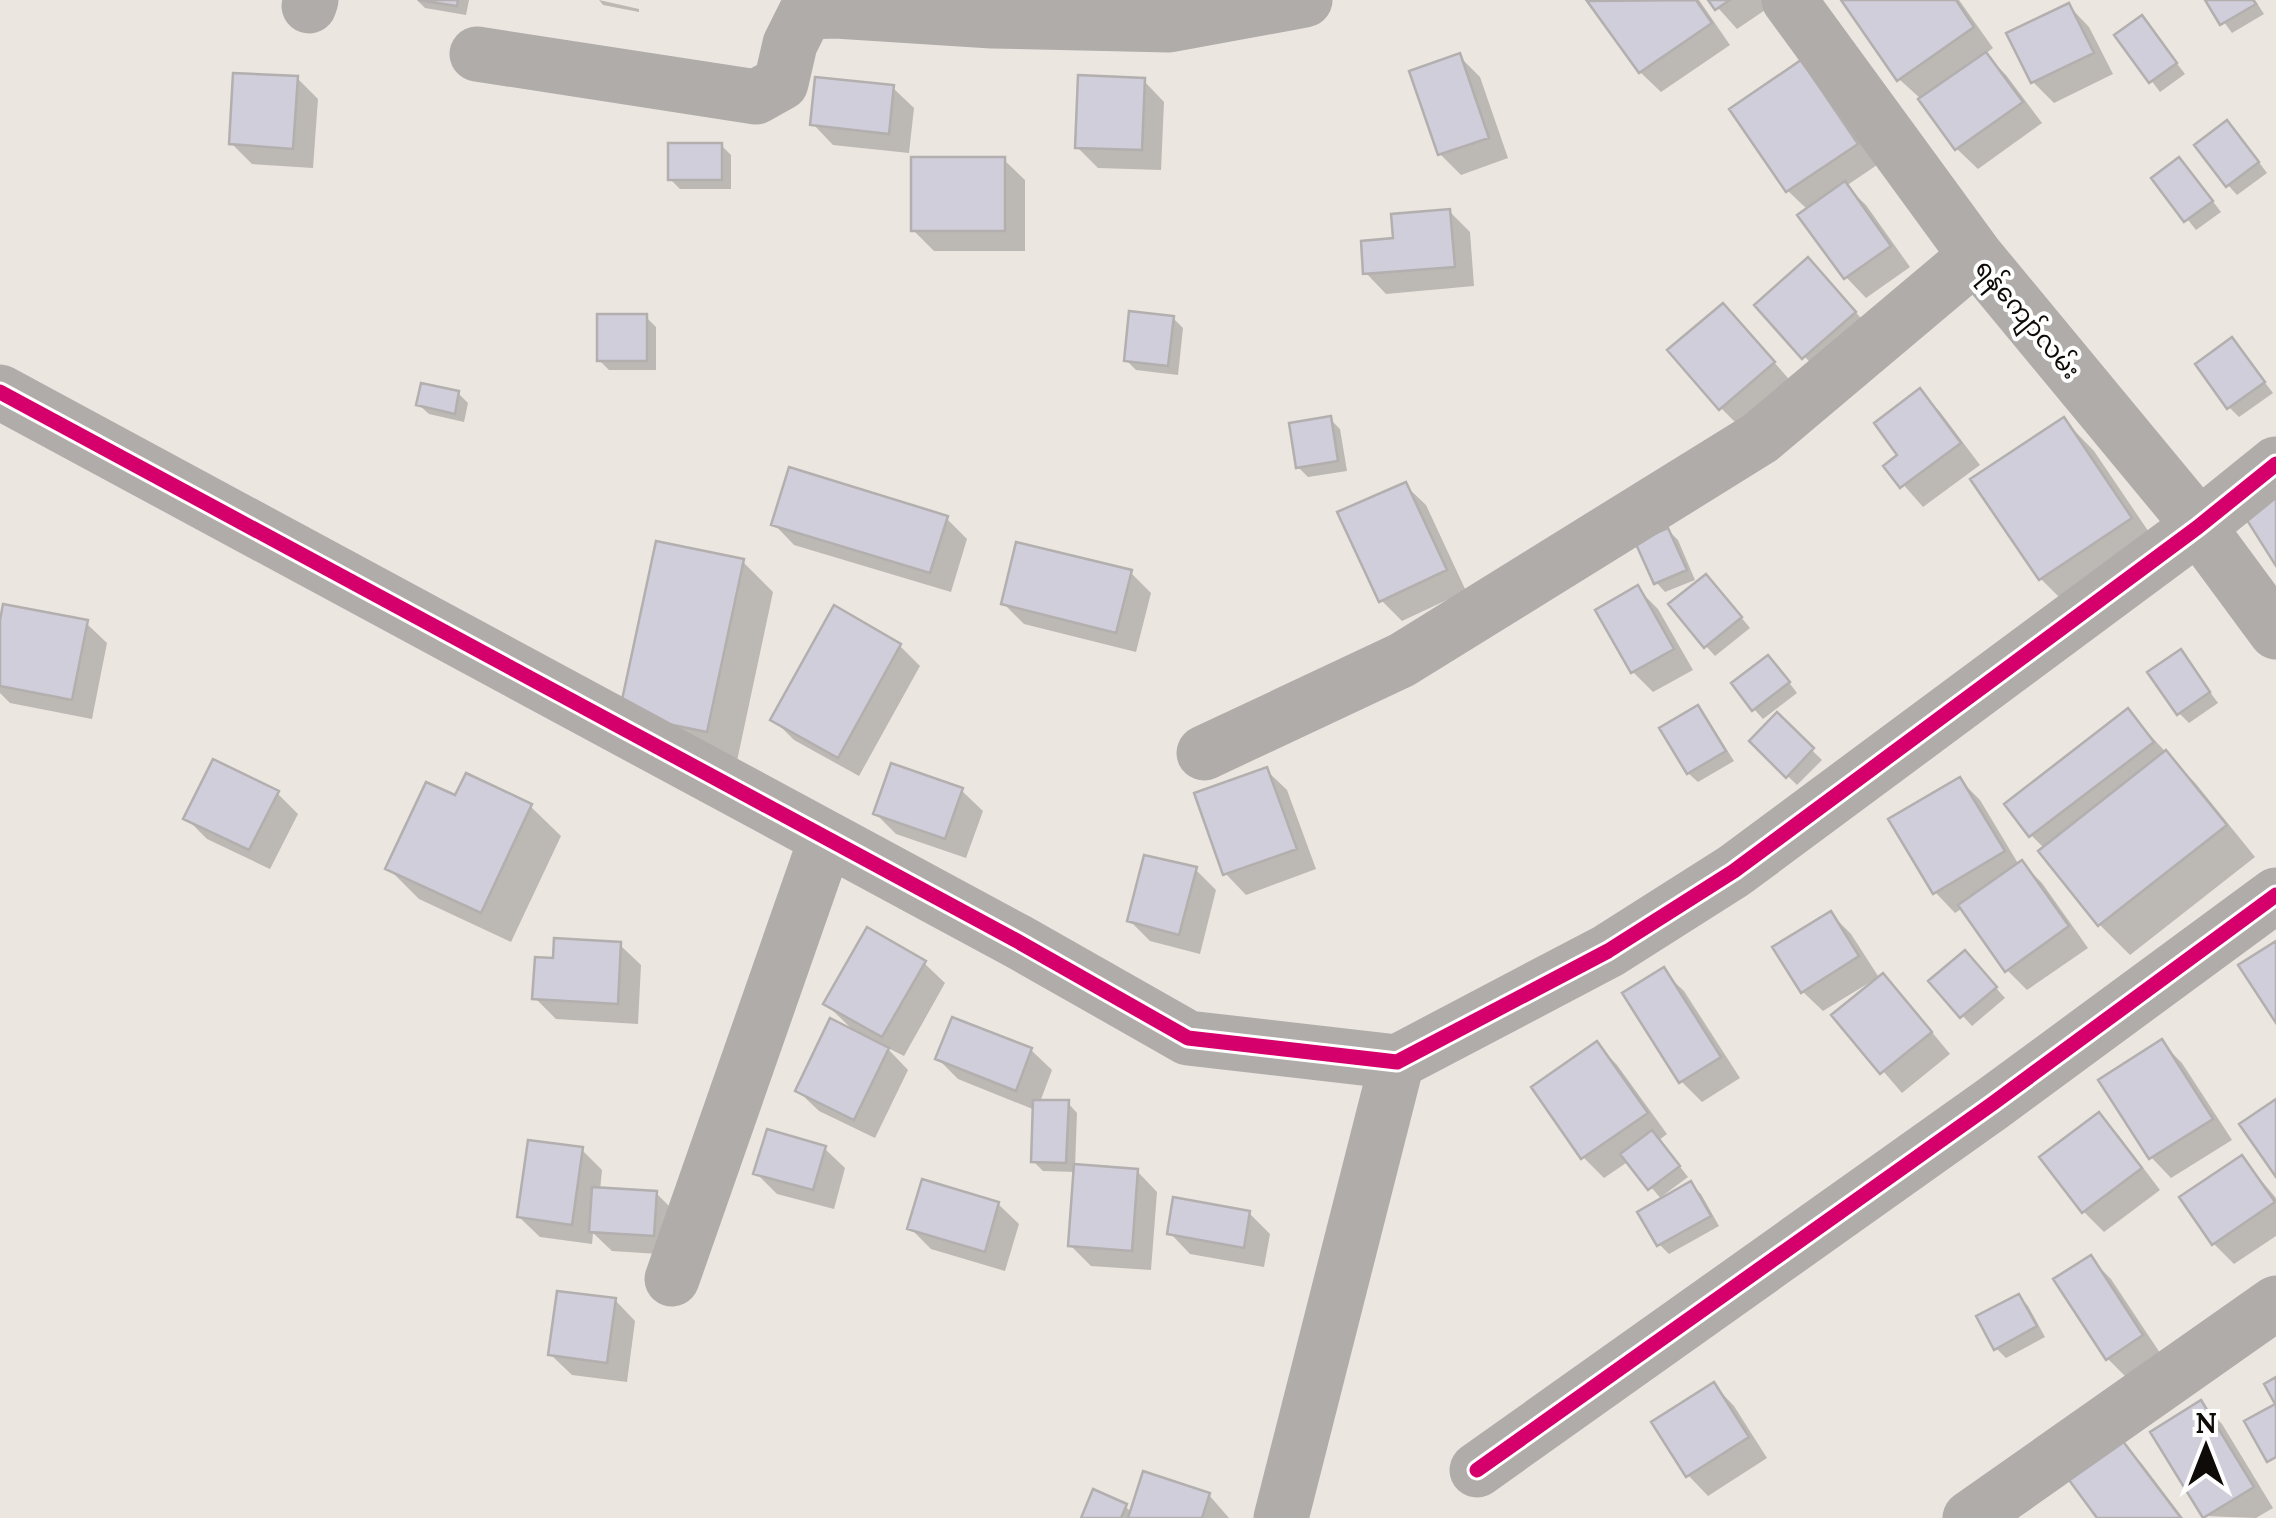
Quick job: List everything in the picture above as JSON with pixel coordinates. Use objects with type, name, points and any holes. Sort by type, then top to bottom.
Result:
[{"type":"street","points":[[478,54],[756,97],[781,84],[790,44],[806,12],[1169,25],[1305,0]]},
{"type":"street","name":"ရန်ကျော်လမ်း","points":[[1789,0],[1976,256],[2198,527],[2276,632]]},
{"type":"street","points":[[1204,753],[1402,660],[1760,438],[1976,256]]},
{"type":"street","points":[[0,392],[1019,942],[1188,1038],[1397,1062],[1608,951],[1734,871],[2198,527],[2276,464]]},
{"type":"street","points":[[672,1278],[826,839]]},
{"type":"street","points":[[1478,1470],[1992,1104],[2276,895]]},
{"type":"street","points":[[1280,1518],[1397,1062]]},
{"type":"street","points":[[1970,1518],[2276,1303]]},
{"type":"building","points":[[418,0],[458,0],[457,6]]},
{"type":"building","points":[[1696,0],[1712,23],[1639,73],[1587,1]]},
{"type":"building","points":[[1708,0],[1730,0],[1715,10]]},
{"type":"building","points":[[1841,0],[1956,0],[1974,27],[1897,81]]},
{"type":"building","points":[[2205,0],[2253,0],[2256,4],[2220,25]]},
{"type":"building","points":[[2069,3],[2094,53],[2031,83],[2006,33]]},
{"type":"building","points":[[2142,15],[2177,63],[2149,83],[2114,35]]},
{"type":"building","points":[[1986,52],[2023,102],[1955,150],[1918,99]]},
{"type":"building","points":[[1460,53],[1489,138],[1438,155],[1409,71]]},
{"type":"building","points":[[1801,60],[1858,144],[1786,192],[1729,109]]},
{"type":"building","points":[[233,73],[298,76],[293,149],[229,144]]},
{"type":"building","points":[[1078,75],[1145,78],[1142,150],[1075,148]]},
{"type":"building","points":[[815,77],[894,85],[889,134],[810,125]]},
{"type":"building","points":[[2227,120],[2259,162],[2226,187],[2194,145]]},
{"type":"building","points":[[668,143],[722,143],[722,180],[668,180]]},
{"type":"building","points":[[911,157],[1005,157],[1005,231],[911,231]]},
{"type":"building","points":[[2179,157],[2213,201],[2184,222],[2151,178]]},
{"type":"building","points":[[1845,181],[1891,246],[1844,279],[1797,215]]},
{"type":"building","points":[[1450,209],[1455,267],[1363,274],[1361,241],[1393,238],[1391,214]]},
{"type":"building","points":[[1808,257],[1856,312],[1802,359],[1754,305]]},
{"type":"building","points":[[1723,303],[1775,362],[1719,410],[1667,350]]},
{"type":"building","points":[[1129,311],[1174,316],[1168,366],[1124,361]]},
{"type":"building","points":[[597,314],[647,314],[647,361],[597,361]]},
{"type":"building","points":[[2232,337],[2265,382],[2227,409],[2195,364]]},
{"type":"building","points":[[421,383],[459,391],[455,414],[416,405]]},
{"type":"building","points":[[1920,388],[1961,443],[1900,488],[1883,466],[1897,455],[1874,423]]},
{"type":"building","points":[[1331,416],[1338,461],[1296,468],[1289,423]]},
{"type":"building","points":[[2064,417],[2132,518],[2039,580],[1970,479]]},
{"type":"building","points":[[789,467],[948,516],[930,573],[771,525]]},
{"type":"building","points":[[1406,482],[1447,570],[1379,602],[1337,512]]},
{"type":"building","points":[[2276,497],[2276,566],[2245,517]]},
{"type":"building","points":[[1668,528],[1687,570],[1654,584],[1635,542]]},
{"type":"building","points":[[656,541],[744,559],[707,732],[619,714]]},
{"type":"building","points":[[1016,542],[1132,570],[1116,633],[1001,604]]},
{"type":"building","points":[[1706,574],[1742,617],[1704,648],[1668,604]]},
{"type":"building","points":[[1638,585],[1674,649],[1631,673],[1595,610]]},
{"type":"building","points":[[3,604],[88,620],[72,700],[0,686]]},
{"type":"building","points":[[834,605],[901,644],[838,758],[770,720]]},
{"type":"building","points":[[2181,649],[2210,692],[2177,715],[2147,672]]},
{"type":"building","points":[[1768,655],[1790,682],[1752,711],[1731,683]]},
{"type":"building","points":[[1698,705],[1726,751],[1687,774],[1659,728]]},
{"type":"building","points":[[2128,708],[2154,742],[2029,837],[2004,804]]},
{"type":"building","points":[[1777,712],[1814,748],[1786,778],[1749,741]]},
{"type":"building","points":[[2166,750],[2227,825],[2098,926],[2038,851]]},
{"type":"building","points":[[213,759],[279,791],[249,850],[183,819]]},
{"type":"building","points":[[891,763],[963,788],[945,839],[873,814]]},
{"type":"building","points":[[1267,767],[1297,849],[1223,875],[1194,793]]},
{"type":"building","points":[[466,773],[532,804],[481,913],[385,869],[426,782],[455,795]]},
{"type":"building","points":[[1960,777],[2005,851],[1933,894],[1888,819]]},
{"type":"building","points":[[1144,855],[1197,867],[1179,935],[1127,921]]},
{"type":"building","points":[[2022,860],[2069,926],[2005,972],[1958,905]]},
{"type":"building","points":[[1831,911],[1859,956],[1801,993],[1772,947]]},
{"type":"building","points":[[867,927],[926,961],[882,1037],[823,1004]]},
{"type":"building","points":[[554,938],[621,942],[618,1004],[532,999],[535,957],[553,958]]},
{"type":"building","points":[[2276,941],[2276,1023],[2238,965]]},
{"type":"building","points":[[1965,950],[1997,987],[1960,1018],[1928,981]]},
{"type":"building","points":[[1664,967],[1721,1057],[1679,1083],[1622,993]]},
{"type":"building","points":[[1883,973],[1932,1032],[1880,1074],[1831,1015]]},
{"type":"building","points":[[952,1017],[1032,1048],[1016,1091],[935,1059]]},
{"type":"building","points":[[830,1018],[889,1048],[854,1120],[795,1091]]},
{"type":"building","points":[[2162,1039],[2213,1119],[2149,1159],[2098,1080]]},
{"type":"building","points":[[1597,1041],[1648,1113],[1581,1159],[1531,1087]]},
{"type":"building","points":[[2276,1099],[2276,1177],[2239,1124]]},
{"type":"building","points":[[1033,1100],[1069,1100],[1066,1163],[1031,1162]]},
{"type":"building","points":[[2099,1112],[2142,1168],[2082,1213],[2039,1157]]},
{"type":"building","points":[[767,1129],[826,1146],[813,1190],[753,1174]]},
{"type":"building","points":[[1652,1130],[1680,1166],[1648,1190],[1620,1154]]},
{"type":"building","points":[[528,1140],[583,1147],[572,1225],[517,1217]]},
{"type":"building","points":[[2242,1155],[2275,1202],[2212,1245],[2179,1197]]},
{"type":"building","points":[[1074,1164],[1138,1169],[1132,1251],[1068,1246]]},
{"type":"building","points":[[922,1179],[999,1202],[985,1252],[907,1229]]},
{"type":"building","points":[[1691,1181],[1711,1216],[1657,1246],[1637,1212]]},
{"type":"building","points":[[592,1187],[657,1191],[654,1236],[589,1232]]},
{"type":"building","points":[[1173,1197],[1250,1211],[1244,1248],[1167,1234]]},
{"type":"building","points":[[2091,1255],[2143,1335],[2106,1360],[2053,1279]]},
{"type":"building","points":[[557,1291],[616,1298],[607,1363],[548,1355]]},
{"type":"building","points":[[2019,1294],[2037,1326],[1994,1350],[1976,1316]]},
{"type":"building","points":[[2276,1377],[2276,1457],[2267,1462],[2244,1421],[2275,1404],[2264,1384]]},
{"type":"building","points":[[1714,1382],[1749,1437],[1686,1477],[1651,1422]]},
{"type":"building","points":[[2201,1400],[2254,1487],[2203,1518],[2150,1432]]},
{"type":"building","points":[[2122,1440],[2181,1518],[2097,1518],[2069,1480]]},
{"type":"building","points":[[1143,1471],[1210,1493],[1202,1518],[1128,1518]]},
{"type":"building","points":[[1093,1489],[1127,1504],[1121,1518],[1081,1518]]},
{"type":"cycle path","points":[[0,392],[1019,942],[1188,1038],[1397,1062],[1608,951],[1734,871],[2198,527],[2276,464]]},
{"type":"cycle path","points":[[1477,1470],[1992,1104],[2276,895]]}]
